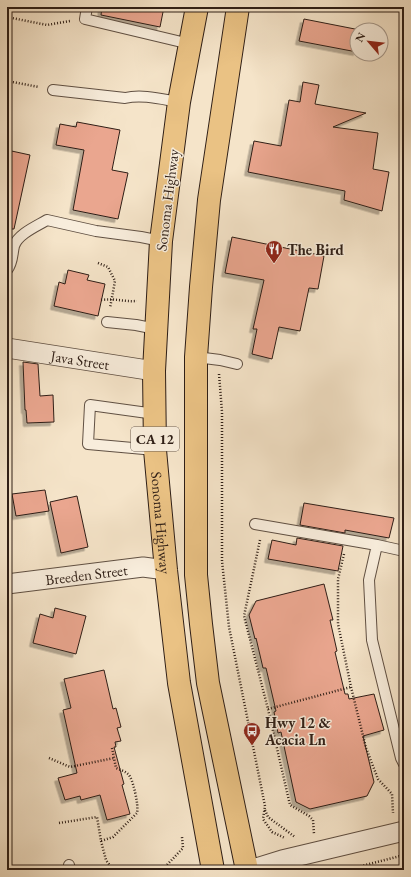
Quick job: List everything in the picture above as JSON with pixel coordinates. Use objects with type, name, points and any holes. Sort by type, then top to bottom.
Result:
[{"type":"main road","name":"Sonoma Highway","points":[[197,7],[179,102],[161,241],[154,371],[155,450],[166,570],[180,683],[213,870]]},
{"type":"main road","name":"Sonoma Highway","points":[[238,7],[209,200],[201,287],[196,357],[196,575],[208,683],[246,870]]},
{"type":"street","name":"Java Street","points":[[7,348],[154,371]]},
{"type":"street","name":"Breeden Street","points":[[7,584],[143,567],[166,570]]},
{"type":"street","points":[[250,870],[282,860],[399,832]]},
{"type":"lane","points":[[87,7],[85,19],[190,44]]},
{"type":"lane","points":[[53,90],[125,98],[134,96],[179,102]]},
{"type":"lane","points":[[7,270],[11,266],[15,243],[26,232],[47,220],[96,231],[161,241]]},
{"type":"lane","points":[[107,322],[156,329]]},
{"type":"lane","points":[[196,357],[237,364]]},
{"type":"lane","points":[[155,414],[90,405],[88,444],[155,450]]},
{"type":"lane","points":[[259,525],[404,551]]},
{"type":"lane","points":[[377,545],[369,580],[372,640],[401,758],[404,764]]},
{"type":"path","points":[[7,17],[47,25],[85,19]]},
{"type":"path","points":[[7,81],[53,90]]},
{"type":"path","points":[[98,263],[108,267],[115,281],[107,322]]},
{"type":"path","points":[[101,300],[112,298],[127,302],[138,301],[157,305]]},
{"type":"path","points":[[220,360],[222,412],[222,561],[229,627],[263,798],[263,819],[268,827],[277,835]]},
{"type":"path","points":[[259,525],[244,616],[268,709],[290,805],[313,820],[314,852]]},
{"type":"path","points":[[348,540],[338,579],[338,624],[366,748],[378,779],[392,794],[399,832]]},
{"type":"path","points":[[404,588],[400,604],[401,622],[404,630]]},
{"type":"path","points":[[268,709],[351,687]]},
{"type":"path","points":[[101,841],[113,837],[126,822],[138,813],[132,781],[128,774],[116,768],[112,748]]},
{"type":"path","points":[[49,758],[70,767],[114,758]]},
{"type":"path","points":[[264,809],[268,817],[297,839]]},
{"type":"path","points":[[59,823],[97,817],[106,860],[113,870]]},
{"type":"path","points":[[164,867],[183,848],[182,837]]},
{"type":"path","points":[[346,870],[404,855]]},
{"type":"building","points":[[102,7],[164,7],[160,27],[101,15]]},
{"type":"building","points":[[304,19],[349,28],[349,50],[299,41]]},
{"type":"building","points":[[303,82],[319,85],[315,104],[366,113],[333,127],[378,133],[373,169],[389,172],[382,211],[344,200],[345,191],[248,172],[254,141],[281,146],[289,100],[300,102]]},
{"type":"building","points":[[77,122],[120,130],[112,170],[128,173],[118,219],[73,210],[84,150],[56,145],[60,124],[76,127]]},
{"type":"building","points":[[7,150],[30,155],[14,229],[7,229]]},
{"type":"building","points":[[232,237],[324,256],[318,289],[309,288],[300,331],[279,327],[272,359],[252,354],[257,329],[253,329],[264,280],[225,273]]},
{"type":"building","points":[[68,270],[89,275],[87,280],[105,284],[98,316],[54,306],[59,282],[65,284]]},
{"type":"building","points":[[23,362],[38,364],[40,396],[53,395],[54,422],[27,423]]},
{"type":"building","points":[[45,490],[49,511],[16,516],[12,494]]},
{"type":"building","points":[[77,496],[88,547],[61,553],[50,502]]},
{"type":"building","points":[[304,503],[394,518],[389,538],[345,530],[345,533],[300,525]]},
{"type":"building","points":[[297,538],[343,546],[338,571],[268,559],[272,540],[296,545]]},
{"type":"building","points":[[324,584],[333,620],[330,620],[337,651],[335,652],[345,694],[348,694],[349,699],[374,694],[384,730],[363,736],[374,782],[367,796],[310,809],[296,802],[281,732],[278,733],[274,712],[276,711],[266,668],[263,668],[249,615],[256,601]]},
{"type":"building","points":[[55,608],[86,616],[76,654],[33,643],[40,614],[53,618]]},
{"type":"building","points":[[104,670],[113,709],[116,708],[121,727],[117,728],[121,741],[115,742],[116,747],[114,747],[130,814],[107,820],[100,795],[81,800],[80,796],[65,800],[58,778],[77,773],[63,710],[71,708],[64,679]]},
{"type":"place","name":"The Bird","points":[[274,264]]},
{"type":"place","name":"Hwy 12 & Acacia Ln","points":[[252,746]]}]
